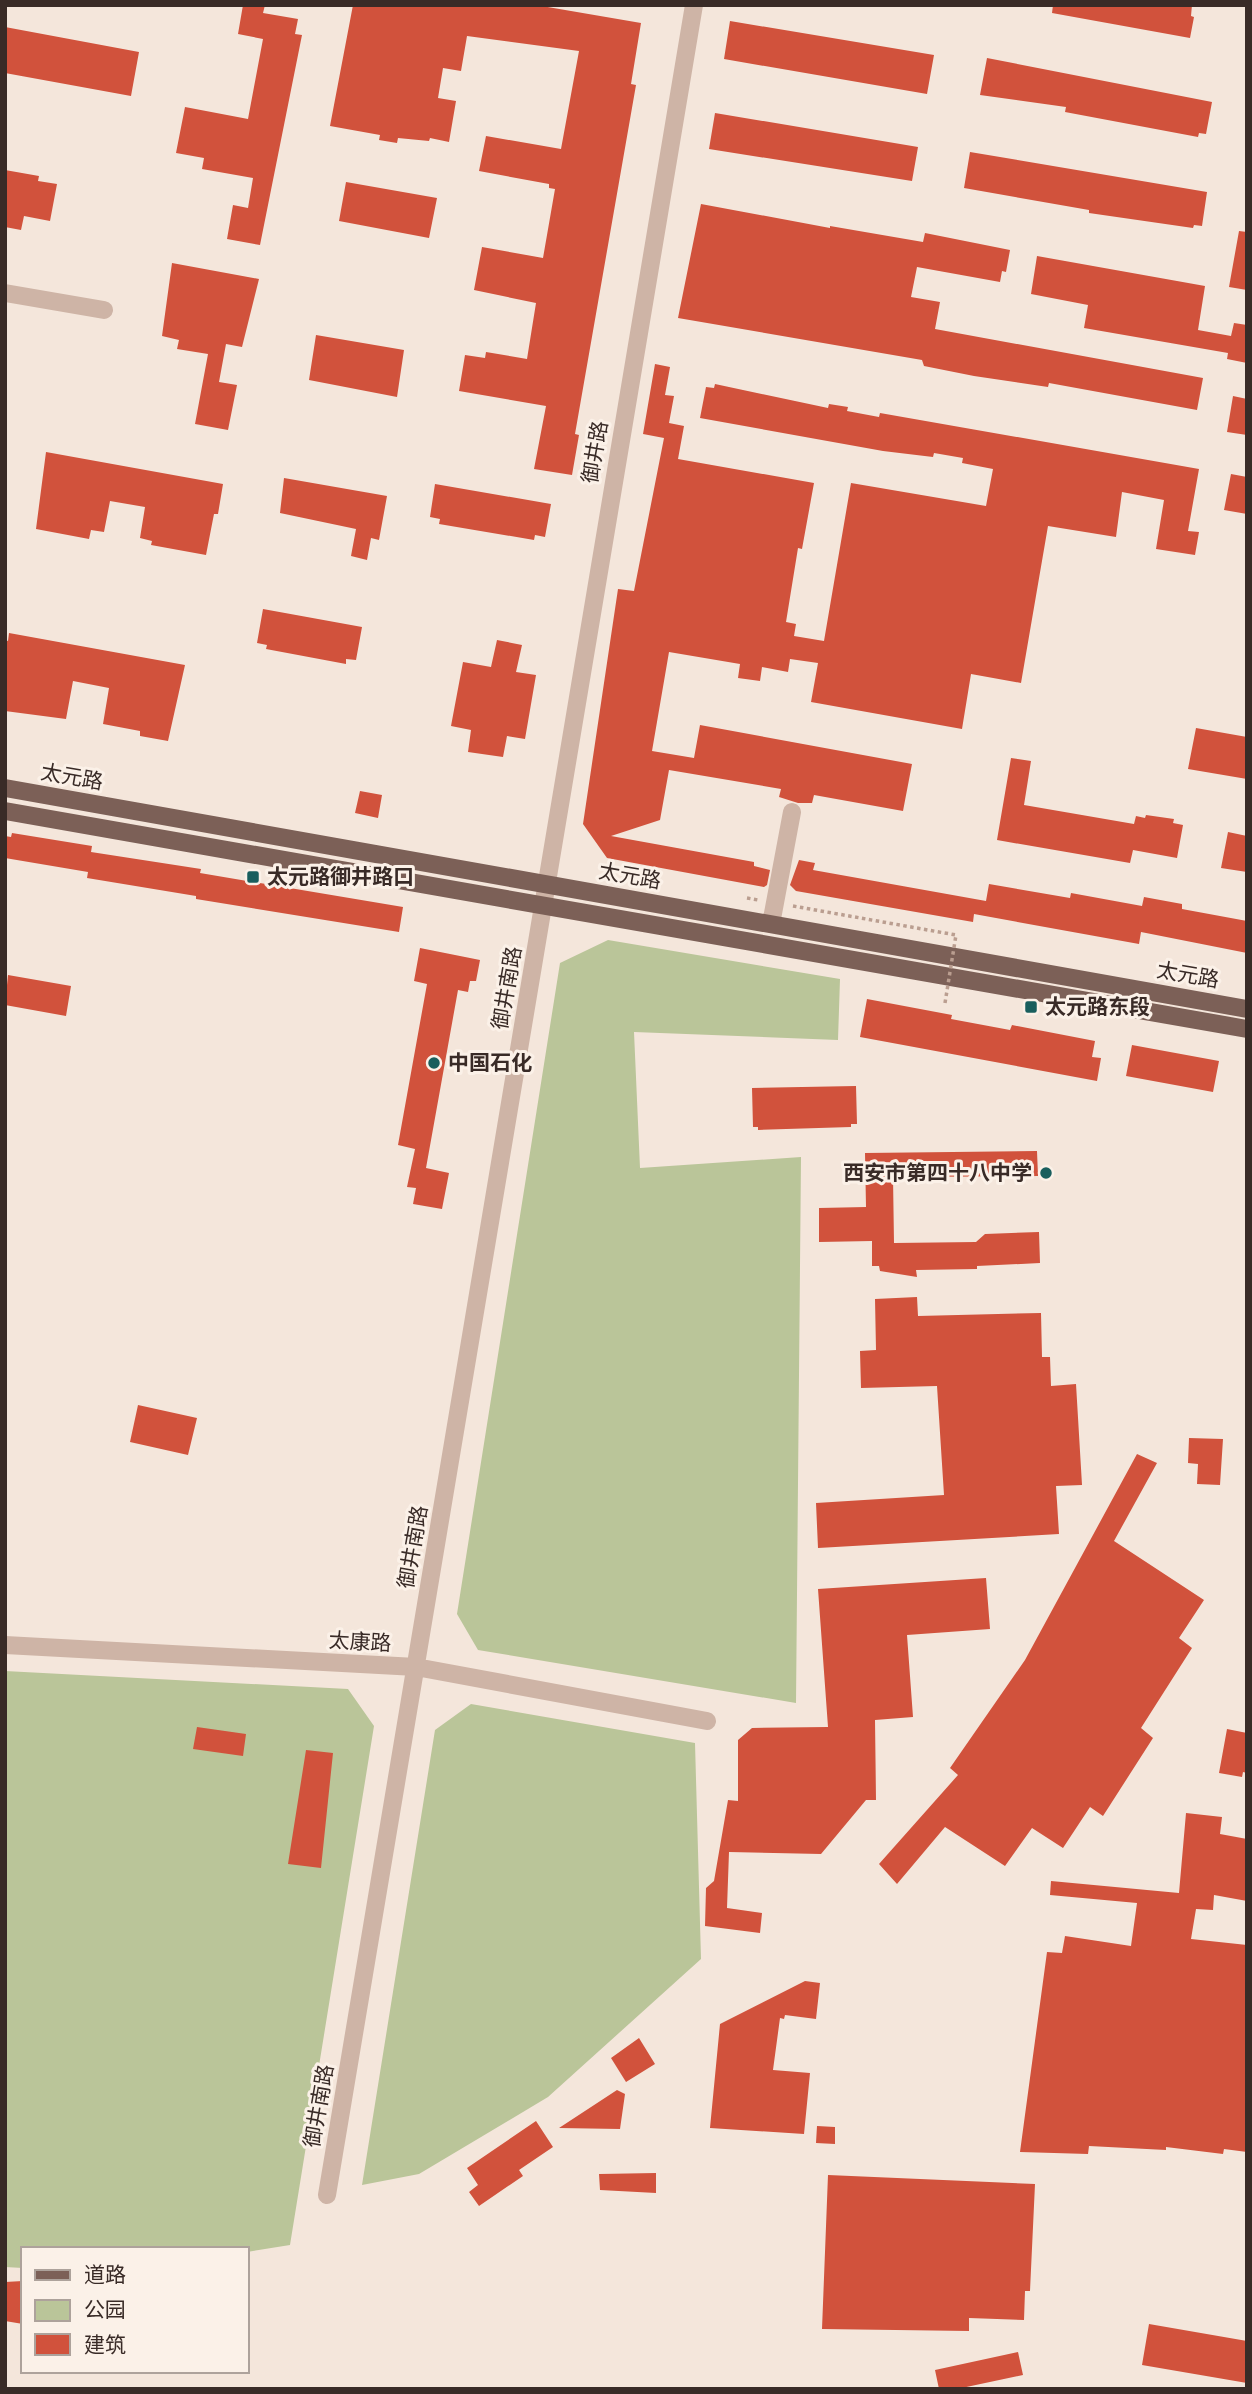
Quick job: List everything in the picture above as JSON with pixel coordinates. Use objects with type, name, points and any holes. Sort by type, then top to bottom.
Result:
[{"type":"main road","name":"太元路","points":[[5,788],[1247,1009]]},
{"type":"main road","name":"太元路","points":[[5,811],[1247,1029]]},
{"type":"street","name":"御井路","points":[[544,906],[694,5]]},
{"type":"street","points":[[5,293],[104,310]]},
{"type":"street","points":[[771,924],[792,811]]},
{"type":"street","name":"御井南路","points":[[327,2195],[544,906]]},
{"type":"street","name":"太康路","points":[[5,1645],[416,1667],[708,1721]]},
{"type":"path","points":[[747,898],[956,935],[945,1003]]},
{"type":"green space","points":[[608,940],[840,979],[838,1040],[634,1032],[640,1168],[801,1157],[796,1703],[478,1650],[457,1614],[560,963]]},
{"type":"green space","points":[[5,1671],[348,1689],[374,1726],[290,2245],[248,2252],[248,2247],[21,2247],[21,2268],[5,2267]]},
{"type":"green space","points":[[471,1704],[695,1743],[701,1959],[548,2097],[419,2174],[362,2185],[435,1730]]},
{"type":"building","points":[[243,5],[265,5],[263,13],[298,19],[295,34],[302,35],[260,245],[227,239],[233,205],[248,208],[253,178],[202,169],[204,158],[176,153],[185,107],[248,119],[263,39],[238,34]]},
{"type":"building","points":[[353,5],[536,5],[641,23],[631,84],[636,85],[575,434],[579,435],[572,475],[534,469],[546,406],[459,391],[465,355],[485,358],[486,352],[527,359],[536,303],[474,290],[482,247],[543,258],[555,189],[549,188],[549,184],[479,171],[486,136],[561,149],[579,51],[467,36],[461,71],[443,68],[438,98],[456,101],[449,142],[430,138],[429,141],[398,138],[397,143],[379,140],[380,135],[330,126]]},
{"type":"building","points":[[1053,5],[1192,5],[1191,16],[1194,17],[1190,38],[1052,13]]},
{"type":"building","points":[[730,21],[934,55],[927,94],[724,59]]},
{"type":"building","points":[[5,27],[139,52],[131,96],[5,73]]},
{"type":"building","points":[[987,58],[1212,102],[1206,134],[1199,133],[1198,137],[1065,112],[1066,107],[980,95]]},
{"type":"building","points":[[715,113],[918,147],[912,181],[709,149]]},
{"type":"building","points":[[970,152],[1207,192],[1202,226],[1194,225],[1193,228],[1089,213],[1089,210],[964,188]]},
{"type":"building","points":[[5,170],[39,176],[38,181],[57,184],[50,221],[24,216],[21,230],[5,227]]},
{"type":"building","points":[[346,182],[437,198],[429,238],[339,221]]},
{"type":"building","points":[[701,204],[923,242],[925,233],[1010,250],[1006,272],[1002,271],[1000,282],[917,267],[911,297],[940,302],[935,329],[1203,378],[1197,410],[1049,383],[1048,387],[974,376],[924,366],[922,360],[678,318]]},
{"type":"building","points":[[1239,231],[1247,232],[1247,290],[1229,287]]},
{"type":"building","points":[[1037,256],[1205,286],[1198,330],[1231,336],[1234,323],[1247,325],[1247,363],[1227,359],[1228,353],[1084,328],[1088,305],[1031,294]]},
{"type":"building","points":[[172,263],[259,279],[242,347],[226,344],[219,382],[237,385],[228,430],[195,424],[208,354],[177,349],[179,340],[162,336]]},
{"type":"building","points":[[316,335],[404,350],[397,397],[309,380]]},
{"type":"building","points":[[655,364],[670,367],[665,395],[674,396],[669,423],[684,426],[678,459],[814,483],[802,549],[798,548],[786,622],[796,624],[794,636],[824,641],[851,483],[986,506],[993,469],[962,463],[963,458],[934,453],[933,457],[883,451],[700,418],[706,387],[714,388],[715,384],[828,408],[829,404],[848,407],[847,411],[879,417],[880,413],[1199,469],[1188,531],[1199,532],[1195,555],[1156,549],[1164,500],[1122,492],[1116,537],[1048,526],[1021,683],[971,674],[962,729],[811,702],[818,663],[790,659],[788,672],[762,667],[760,681],[738,678],[740,664],[669,652],[652,751],[694,758],[700,725],[912,764],[903,811],[814,795],[812,803],[798,803],[779,797],[781,789],[669,770],[660,820],[611,836],[754,862],[754,866],[770,870],[767,885],[764,887],[607,858],[583,824],[618,589],[634,591],[664,438],[643,434]]},
{"type":"building","points":[[1233,396],[1247,399],[1247,435],[1227,432]]},
{"type":"building","points":[[46,452],[223,484],[218,514],[214,514],[206,555],[151,545],[152,541],[140,538],[145,507],[110,501],[104,532],[91,530],[89,539],[36,529]]},
{"type":"building","points":[[1231,474],[1247,477],[1247,514],[1224,510]]},
{"type":"building","points":[[284,478],[387,496],[379,540],[371,538],[367,560],[351,556],[356,529],[280,513]]},
{"type":"building","points":[[435,484],[551,504],[545,537],[535,535],[534,540],[439,524],[440,519],[430,517]]},
{"type":"building","points":[[263,609],[362,627],[356,660],[346,659],[346,664],[266,649],[267,645],[257,643]]},
{"type":"building","points":[[9,633],[185,665],[168,741],[140,736],[140,731],[103,724],[109,688],[73,681],[66,719],[5,711],[5,640],[8,641]]},
{"type":"building","points":[[497,640],[522,645],[516,672],[536,675],[525,739],[507,736],[503,757],[468,752],[471,730],[451,726],[463,662],[491,667]]},
{"type":"building","points":[[1196,728],[1247,737],[1247,779],[1188,769]]},
{"type":"building","points":[[1011,758],[1031,761],[1024,805],[1134,824],[1136,816],[1174,819],[1173,823],[1183,825],[1177,858],[1133,850],[1130,863],[997,840]]},
{"type":"building","points":[[360,791],[382,795],[378,818],[355,813]]},
{"type":"building","points":[[1228,832],[1247,836],[1247,872],[1221,868]]},
{"type":"building","points":[[12,833],[92,846],[91,852],[201,869],[200,873],[403,907],[399,932],[196,899],[196,896],[87,878],[88,872],[5,858],[5,836],[11,837]]},
{"type":"building","points":[[799,860],[815,863],[813,870],[986,901],[989,884],[1070,898],[1071,893],[1142,906],[1144,897],[1182,904],[1182,909],[1247,921],[1247,953],[1141,932],[1139,944],[974,914],[973,922],[796,891],[790,885]]},
{"type":"building","points":[[420,948],[480,960],[476,981],[470,981],[468,992],[458,990],[426,1168],[449,1173],[442,1209],[413,1204],[416,1188],[407,1187],[415,1149],[398,1145],[427,984],[414,981]]},
{"type":"building","points":[[8,975],[71,986],[66,1016],[5,1005]]},
{"type":"building","points":[[867,999],[952,1015],[951,1019],[1010,1030],[1012,1025],[1095,1041],[1092,1057],[1101,1058],[1097,1081],[860,1037]]},
{"type":"building","points":[[1132,1045],[1219,1061],[1213,1092],[1126,1076]]},
{"type":"building","points":[[856,1086],[857,1124],[851,1124],[851,1127],[758,1130],[758,1127],[753,1127],[752,1088]]},
{"type":"building","points":[[1037,1151],[1038,1176],[893,1177],[894,1243],[976,1242],[985,1234],[1039,1232],[1040,1263],[977,1266],[977,1269],[916,1270],[917,1277],[880,1271],[879,1266],[872,1266],[872,1241],[819,1242],[819,1208],[866,1207],[865,1153]]},
{"type":"building","points":[[917,1297],[918,1316],[1041,1313],[1042,1357],[1050,1357],[1051,1386],[1076,1384],[1082,1485],[1056,1486],[1059,1534],[818,1548],[816,1503],[944,1495],[937,1386],[861,1388],[860,1351],[876,1350],[875,1299]]},
{"type":"building","points":[[138,1405],[197,1418],[188,1455],[130,1442]]},
{"type":"building","points":[[1189,1438],[1223,1439],[1220,1485],[1197,1484],[1198,1464],[1188,1463]]},
{"type":"building","points":[[1137,1454],[1157,1463],[1114,1541],[1204,1600],[1179,1638],[1192,1648],[1141,1728],[1153,1738],[1103,1816],[1090,1807],[1063,1848],[1032,1828],[1005,1866],[945,1827],[897,1884],[879,1864],[958,1775],[950,1768],[1025,1660]]},
{"type":"building","points":[[986,1578],[990,1629],[907,1635],[913,1717],[875,1720],[876,1800],[866,1800],[821,1854],[729,1852],[727,1908],[762,1913],[760,1933],[705,1926],[706,1888],[714,1881],[728,1800],[738,1801],[738,1740],[752,1728],[828,1727],[818,1589]]},
{"type":"building","points":[[197,1727],[246,1734],[243,1756],[193,1749]]},
{"type":"building","points":[[1227,1729],[1247,1733],[1247,1773],[1243,1772],[1242,1777],[1219,1773]]},
{"type":"building","points":[[306,1750],[333,1753],[321,1868],[288,1864]]},
{"type":"building","points":[[1186,1813],[1222,1817],[1220,1834],[1247,1839],[1247,1901],[1214,1895],[1213,1910],[1196,1909],[1191,1939],[1247,1945],[1247,2152],[1224,2149],[1223,2154],[1166,2147],[1166,2150],[1089,2146],[1088,2154],[1020,2152],[1047,1952],[1062,1953],[1065,1936],[1131,1946],[1137,1903],[1050,1895],[1051,1881],[1179,1893]]},
{"type":"building","points":[[805,1981],[820,1983],[816,2019],[785,2015],[784,2019],[780,2018],[773,2070],[810,2073],[804,2134],[710,2128],[720,2024]]},
{"type":"building","points":[[639,2038],[655,2064],[626,2082],[611,2058]]},
{"type":"building","points":[[617,2090],[625,2094],[620,2129],[559,2128]]},
{"type":"building","points":[[536,2121],[553,2147],[519,2170],[523,2176],[479,2206],[469,2192],[478,2185],[467,2168]]},
{"type":"building","points":[[817,2126],[835,2127],[835,2144],[816,2143]]},
{"type":"building","points":[[656,2173],[656,2193],[600,2190],[599,2174]]},
{"type":"building","points":[[828,2175],[1035,2184],[1030,2291],[1025,2291],[1024,2320],[969,2318],[969,2331],[822,2329]]},
{"type":"building","points":[[21,2281],[21,2324],[5,2321],[5,2282]]},
{"type":"building","points":[[1149,2324],[1247,2341],[1247,2383],[1142,2365]]},
{"type":"building","points":[[1018,2352],[1023,2375],[957,2389],[939,2389],[935,2370]]},
{"type":"place","name":"太元路御井路口","points":[[253,877]]},
{"type":"place","name":"太元路东段","points":[[1031,1007]]},
{"type":"place","name":"中国石化","points":[[434,1063]]},
{"type":"place","name":"西安市第四十八中学","points":[[1046,1173]]}]
